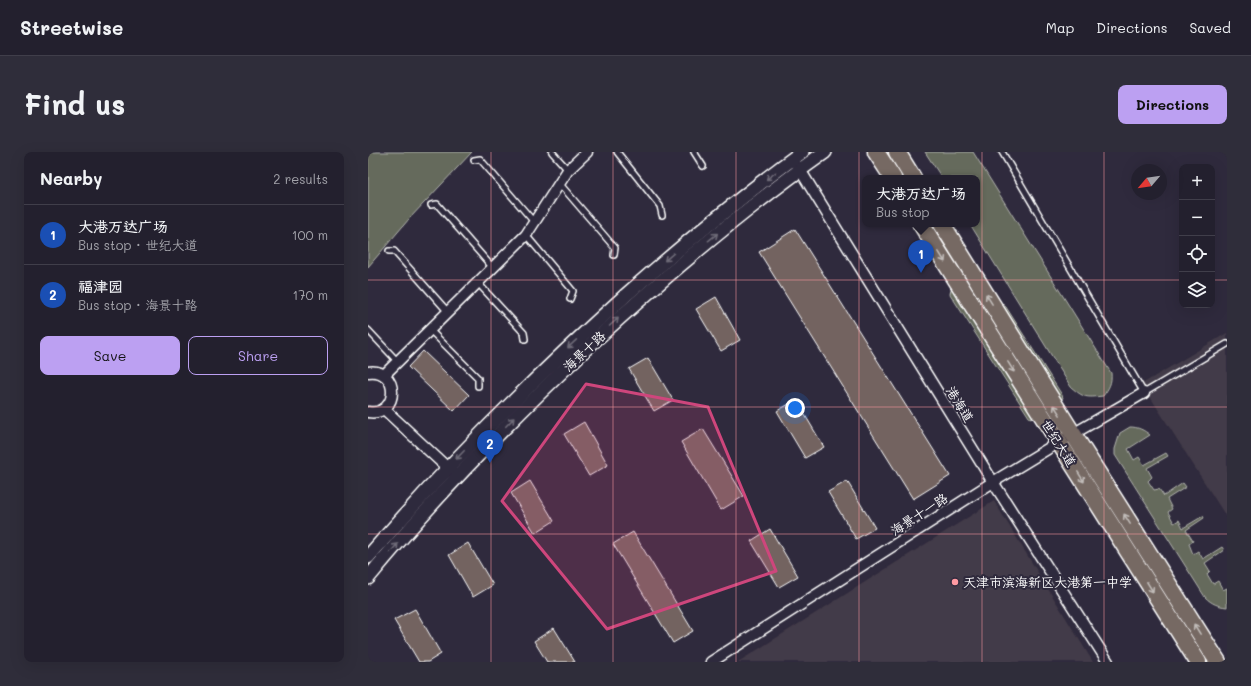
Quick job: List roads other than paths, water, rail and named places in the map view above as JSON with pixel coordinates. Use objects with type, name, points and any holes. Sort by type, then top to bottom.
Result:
[{"type":"main road","points":[[876,152],[890,175]]},
{"type":"main road","points":[[897,152],[911,175]]},
{"type":"main road","name":"世纪大道","points":[[923,227],[1198,662]]},
{"type":"main road","name":"世纪大道","points":[[944,227],[1218,662]]},
{"type":"street","points":[[384,375],[526,235],[568,170],[587,152]]},
{"type":"street","name":"海景十路","points":[[368,557],[453,472],[634,305],[713,237],[770,192],[825,152]]},
{"type":"street","name":"海景十路","points":[[368,578],[453,472],[516,399],[580,336],[693,237],[797,155]]},
{"type":"street","name":"港海道","points":[[797,155],[801,170],[993,482],[1108,662]]},
{"type":"street","points":[[368,372],[378,372],[384,375],[392,386],[392,398],[384,409],[368,412]]},
{"type":"street","name":"海景十一路","points":[[711,662],[993,482],[1144,393]]},
{"type":"street","points":[[384,409],[453,472]]},
{"type":"lane","points":[[552,152],[568,170]]},
{"type":"lane","points":[[617,152],[660,206],[662,215]]},
{"type":"lane","points":[[694,152],[703,166]]},
{"type":"lane","points":[[1002,152],[1144,393],[1227,344]]},
{"type":"lane","points":[[474,160],[480,159],[534,222]]},
{"type":"lane","points":[[559,183],[615,248],[614,255]]},
{"type":"lane","points":[[431,205],[437,204],[493,268]]},
{"type":"lane","points":[[526,235],[573,291],[570,299]]},
{"type":"lane","points":[[389,251],[394,251],[448,312]]},
{"type":"lane","points":[[478,283],[524,333],[525,339]]},
{"type":"lane","points":[[368,330],[398,362]]},
{"type":"lane","points":[[430,330],[478,378],[478,386]]},
{"type":"place","name":"大港万达广场","points":[[921,273]]},
{"type":"place","name":"福津园","points":[[490,463]]},
{"type":"place","name":"天津市滨海新区大港第一中学","points":[[955,582]]}]
